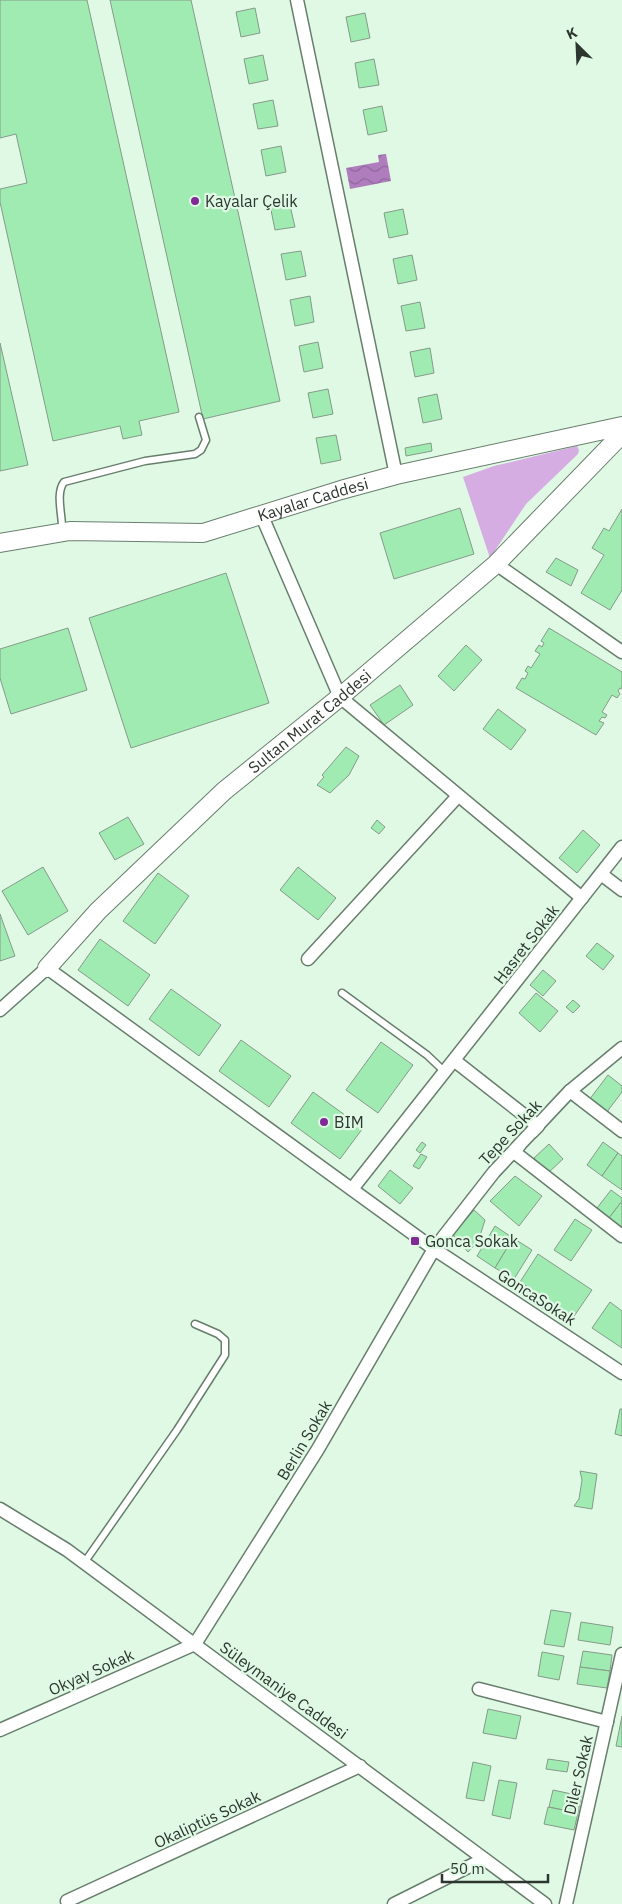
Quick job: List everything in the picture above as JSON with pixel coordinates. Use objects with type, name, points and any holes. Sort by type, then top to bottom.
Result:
[{"type":"street","points":[[297,0],[396,475]]},
{"type":"street","name":"Kayalar Caddesi","points":[[0,543],[62,532],[203,534],[261,514],[396,475],[622,426]]},
{"type":"street","name":"Sultan Murat Caddesi","points":[[0,1010],[47,968],[98,911],[224,791],[340,697],[496,564],[622,434]]},
{"type":"street","points":[[261,514],[340,697],[582,898]]},
{"type":"street","points":[[496,564],[622,652]]},
{"type":"street","points":[[308,960],[458,796]]},
{"type":"street","name":"Hasret Sokak","points":[[352,1189],[446,1073],[622,847]]},
{"type":"street","points":[[601,874],[622,890]]},
{"type":"street","points":[[47,968],[434,1249]]},
{"type":"street","name":"Tepe Sokak","points":[[434,1249],[494,1172],[570,1091],[622,1048]]},
{"type":"street","points":[[455,1061],[538,1126],[514,1152],[622,1236]]},
{"type":"street","points":[[570,1091],[622,1131]]},
{"type":"street","name":"GoncaSokak","points":[[434,1249],[622,1374]]},
{"type":"street","name":"Berlin Sokak","points":[[195,1644],[318,1450],[434,1249]]},
{"type":"street","name":"Süleymaniye Caddesi","points":[[0,1509],[84,1563],[545,1904]]},
{"type":"street","name":"Okyay Sokak","points":[[0,1730],[195,1644]]},
{"type":"street","name":"Diler Sokak","points":[[566,1904],[607,1722],[618,1687],[622,1654]]},
{"type":"street","points":[[479,1689],[607,1722]]},
{"type":"street","name":"Okaliptüs Sokak","points":[[67,1901],[360,1766]]},
{"type":"street","points":[[394,1904],[484,1859]]},
{"type":"lane","points":[[62,532],[63,516],[60,498],[64,482],[145,461],[195,454],[201,450],[206,440],[199,417]]},
{"type":"lane","points":[[342,993],[427,1055],[446,1073]]},
{"type":"lane","points":[[84,1563],[177,1430],[225,1354],[225,1340],[218,1334],[195,1324]]},
{"type":"shaded area","points":[[577,446],[578,454],[526,504],[490,558],[463,477],[494,466]]},
{"type":"water","points":[[386,154],[391,181],[350,189],[346,168],[379,162],[378,155]]},
{"type":"building","points":[[0,0],[87,0],[179,412],[139,421],[142,435],[123,439],[120,426],[53,441],[0,202],[0,189],[27,183],[16,134],[0,138]]},
{"type":"building","name":"Kayalar Çelik","points":[[110,0],[191,0],[280,401],[203,419]]},
{"type":"building","points":[[255,8],[260,33],[241,37],[236,12]]},
{"type":"building","points":[[365,13],[370,38],[351,42],[346,17]]},
{"type":"building","points":[[263,55],[268,80],[249,84],[244,59]]},
{"type":"building","points":[[374,59],[379,85],[359,88],[355,63]]},
{"type":"building","points":[[273,100],[278,126],[258,129],[253,104]]},
{"type":"building","points":[[382,106],[387,131],[368,135],[363,110]]},
{"type":"building","points":[[281,146],[286,172],[266,176],[261,150]]},
{"type":"building","points":[[289,201],[295,227],[275,230],[270,205]]},
{"type":"building","points":[[403,209],[408,234],[389,238],[384,213]]},
{"type":"building","points":[[301,251],[306,276],[286,280],[281,254]]},
{"type":"building","points":[[412,255],[417,280],[398,284],[393,259]]},
{"type":"building","points":[[310,296],[314,322],[295,326],[290,300]]},
{"type":"building","points":[[420,302],[425,328],[406,331],[401,306]]},
{"type":"building","points":[[318,342],[323,368],[304,372],[299,346]]},
{"type":"building","points":[[0,343],[28,465],[0,471]]},
{"type":"building","points":[[430,348],[434,373],[415,377],[410,352]]},
{"type":"building","points":[[328,389],[333,414],[313,418],[308,393]]},
{"type":"building","points":[[437,394],[442,419],[423,423],[418,398]]},
{"type":"building","points":[[336,435],[341,460],[321,464],[316,438]]},
{"type":"building","points":[[431,443],[432,451],[406,456],[405,448]]},
{"type":"building","points":[[460,508],[474,554],[394,579],[380,533]]},
{"type":"building","points":[[622,509],[622,590],[610,610],[581,593],[604,555],[592,548],[604,528],[609,531]]},
{"type":"building","points":[[556,558],[578,570],[571,586],[546,572]]},
{"type":"building","points":[[226,573],[269,703],[131,748],[89,618]]},
{"type":"building","points":[[68,628],[87,690],[11,714],[0,678],[0,649]]},
{"type":"building","points":[[549,628],[622,672],[622,689],[620,688],[618,691],[620,694],[617,698],[612,695],[602,712],[607,715],[599,721],[604,723],[596,735],[516,688],[522,678],[525,679],[528,673],[525,671],[528,666],[531,668],[540,654],[535,651],[539,645],[542,647],[544,643],[541,641]]},
{"type":"building","points":[[466,645],[482,660],[454,691],[438,676]]},
{"type":"building","points":[[400,685],[413,705],[384,725],[370,705]]},
{"type":"building","points":[[498,709],[526,730],[511,750],[483,729]]},
{"type":"building","points":[[346,747],[359,756],[349,775],[330,793],[317,785],[324,777],[322,775]]},
{"type":"building","points":[[128,817],[144,844],[115,860],[99,833]]},
{"type":"building","points":[[377,820],[385,827],[379,834],[371,828]]},
{"type":"building","points":[[583,830],[600,845],[577,873],[559,858]]},
{"type":"building","points":[[43,867],[68,911],[28,935],[2,891]]},
{"type":"building","points":[[298,867],[336,898],[318,920],[280,890]]},
{"type":"building","points":[[158,873],[189,896],[155,944],[123,921]]},
{"type":"building","points":[[0,914],[15,956],[0,961]]},
{"type":"building","points":[[100,939],[150,975],[128,1006],[78,970]]},
{"type":"building","points":[[597,943],[614,956],[603,970],[586,956]]},
{"type":"building","points":[[543,970],[556,981],[543,996],[530,985]]},
{"type":"building","points":[[171,989],[221,1025],[199,1056],[149,1019]]},
{"type":"building","points":[[536,993],[558,1011],[540,1032],[519,1013]]},
{"type":"building","points":[[573,1000],[580,1006],[573,1013],[566,1007]]},
{"type":"building","points":[[241,1040],[291,1076],[269,1107],[219,1071]]},
{"type":"building","points":[[381,1042],[413,1065],[378,1113],[346,1090]]},
{"type":"building","points":[[608,1075],[622,1086],[622,1092],[606,1113],[589,1100]]},
{"type":"building","points":[[313,1092],[363,1128],[340,1159],[291,1123]]},
{"type":"building","points":[[422,1142],[426,1145],[420,1153],[416,1150]]},
{"type":"building","points":[[603,1142],[618,1153],[602,1176],[587,1165]]},
{"type":"building","points":[[549,1144],[563,1159],[548,1173],[534,1158]]},
{"type":"building","points":[[618,1153],[622,1156],[622,1190],[602,1176]]},
{"type":"building","points":[[421,1154],[427,1157],[419,1169],[413,1166]]},
{"type":"building","points":[[390,1170],[413,1188],[400,1204],[378,1186]]},
{"type":"building","points":[[515,1176],[542,1196],[519,1226],[490,1201]]},
{"type":"building","points":[[611,1190],[622,1198],[622,1201],[609,1218],[597,1208]]},
{"type":"building","points":[[622,1201],[622,1228],[609,1218]]},
{"type":"building","points":[[474,1210],[485,1220],[478,1242],[468,1252],[453,1235]]},
{"type":"building","points":[[575,1219],[592,1230],[571,1261],[554,1250]]},
{"type":"building","points":[[495,1226],[513,1238],[495,1268],[477,1256]]},
{"type":"building","points":[[513,1238],[532,1250],[514,1279],[495,1268]]},
{"type":"building","points":[[538,1254],[592,1290],[568,1325],[525,1297],[531,1289],[520,1282]]},
{"type":"building","points":[[610,1302],[622,1311],[622,1348],[592,1328]]},
{"type":"building","points":[[620,1409],[622,1409],[622,1436],[615,1434]]},
{"type":"building","points":[[580,1471],[597,1474],[592,1509],[574,1506],[579,1499],[582,1480]]},
{"type":"building","points":[[551,1610],[571,1613],[564,1647],[544,1644]]},
{"type":"building","points":[[581,1622],[613,1627],[610,1645],[578,1640]]},
{"type":"building","points":[[583,1651],[612,1655],[610,1671],[580,1667]]},
{"type":"building","points":[[542,1652],[564,1656],[559,1680],[538,1676]]},
{"type":"building","points":[[580,1667],[610,1671],[607,1688],[577,1684]]},
{"type":"building","points":[[488,1709],[521,1716],[516,1739],[483,1733]]},
{"type":"building","points":[[622,1716],[622,1747],[616,1746]]},
{"type":"building","points":[[548,1759],[569,1762],[567,1772],[546,1769]]},
{"type":"building","points":[[473,1762],[491,1766],[484,1801],[466,1798]]},
{"type":"building","points":[[499,1780],[517,1783],[510,1819],[492,1815]]},
{"type":"building","points":[[553,1790],[581,1796],[578,1813],[549,1807]]},
{"type":"building","points":[[548,1807],[578,1813],[574,1830],[544,1824]]},
{"type":"place","name":"Kayalar Çelik","points":[[195,201]]},
{"type":"place","name":"BIM","points":[[324,1122]]},
{"type":"place","name":"Gonca Sokak","points":[[415,1241]]}]
